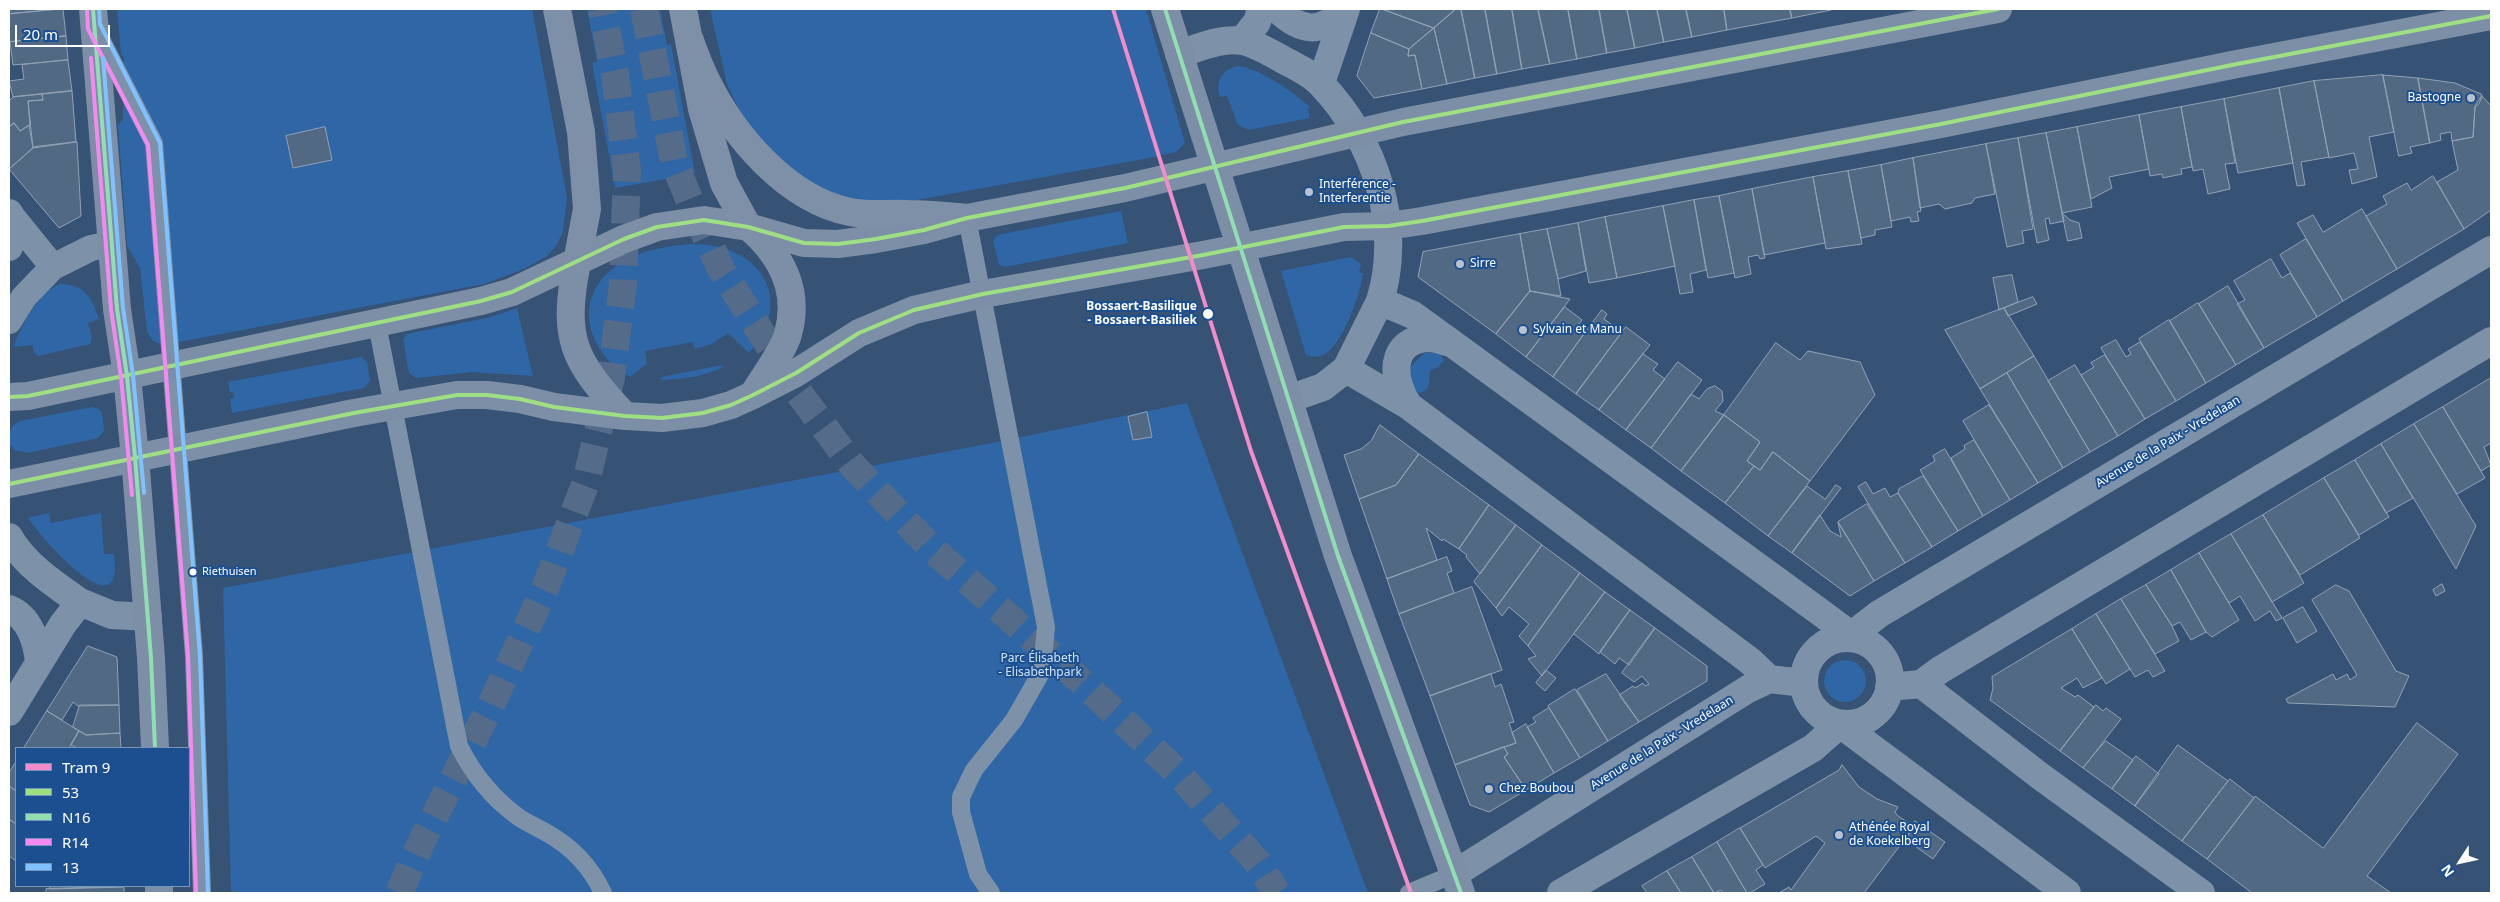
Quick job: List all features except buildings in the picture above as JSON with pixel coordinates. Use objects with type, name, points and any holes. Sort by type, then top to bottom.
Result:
[{"type":"highway","points":[[557,9],[580,132],[587,203],[577,262]]},
{"type":"highway","points":[[683,9],[702,109],[724,183],[748,227]]},
{"type":"highway","points":[[688,38],[706,80],[726,114],[749,145],[778,174],[797,188],[826,204],[849,212],[967,218]]},
{"type":"main road","points":[[1165,9],[1338,556],[1457,884]]},
{"type":"main road","points":[[9,398],[127,376],[496,297],[577,262],[624,239],[657,227],[704,220],[748,227],[804,243],[838,244],[924,230],[967,218],[1125,188],[1418,119],[1998,9]]},
{"type":"main road","points":[[9,484],[179,448],[457,395],[487,395],[625,416],[662,418],[703,413],[731,405],[753,395],[796,373],[859,333],[886,320],[914,310],[983,294],[1344,227],[1388,226],[1941,124],[2236,64],[2491,16]]},
{"type":"main road","points":[[94,17],[117,310],[127,376],[135,457],[148,617],[155,747]]},
{"type":"main road","points":[[748,227],[774,251],[784,268],[792,301],[788,335],[753,395]]},
{"type":"main road","points":[[577,262],[569,307],[570,330],[585,369],[600,390],[625,416]]},
{"type":"street","points":[[1242,41],[1257,22],[1261,9]]},
{"type":"street","points":[[1277,9],[1291,22],[1313,28],[1329,25],[1346,10]]},
{"type":"street","points":[[1321,83],[1346,10]]},
{"type":"street","points":[[1179,54],[1219,43],[1242,41],[1299,68],[1321,83],[1360,134],[1378,179],[1388,226],[1384,284],[1380,301],[1346,368],[1323,387],[1289,400]]},
{"type":"street","points":[[10,214],[53,268]]},
{"type":"street","points":[[9,247],[13,232],[10,214]]},
{"type":"street","points":[[9,320],[24,297],[53,268],[91,248],[112,244]]},
{"type":"street","name":"Avenue de la Paix - Vredelaan","points":[[1848,638],[1878,614],[2491,250]]},
{"type":"street","points":[[1380,301],[1413,315],[1824,615],[1844,630],[1848,638]]},
{"type":"street","points":[[1409,406],[1397,383],[1395,370],[1398,357],[1406,346],[1418,340],[1431,338],[1453,344]]},
{"type":"street","points":[[1889,687],[1920,684],[1940,670],[2491,341]]},
{"type":"street","points":[[1346,368],[1409,406],[1750,662],[1769,679],[1804,683]]},
{"type":"street","points":[[11,550],[80,602],[112,615],[148,617]]},
{"type":"street","points":[[9,712],[39,662],[80,602]]},
{"type":"street","points":[[9,609],[26,622],[37,643],[39,662]]},
{"type":"street","points":[[1561,893],[1813,748],[1840,724],[1858,723],[1873,716],[1884,703],[1889,687],[1888,671],[1877,651],[1857,638],[1848,638],[1825,644],[1809,660],[1804,683],[1807,698],[1814,710],[1827,720],[1840,724],[1975,817],[2067,893]]},
{"type":"street","name":"Avenue de la Paix - Vredelaan","points":[[1457,884],[1748,689],[1769,679]]},
{"type":"street","points":[[1920,684],[2036,781],[2202,893]]},
{"type":"lane","points":[[94,17],[154,143],[194,656],[202,893]]},
{"type":"lane","points":[[967,218],[1046,627],[1042,671],[1014,720],[974,770],[961,798],[961,812],[978,874],[991,893]]},
{"type":"lane","points":[[377,324],[459,746],[479,781],[494,798],[517,817],[570,848],[585,862],[604,893]]},
{"type":"lane","points":[[1409,893],[1457,884]]},
{"type":"green space","points":[[117,9],[532,9],[567,198],[563,232],[556,246],[547,256],[524,269],[484,284],[179,342],[178,340],[162,345],[153,341],[147,332],[140,268],[127,246],[118,125],[123,120],[124,57],[121,54]]},
{"type":"green space","points":[[587,9],[660,9],[667,45],[671,44],[695,174],[615,188],[592,63],[597,62]]},
{"type":"green space","points":[[710,9],[1146,9],[1185,143],[1176,152],[1149,158],[900,203],[868,204],[817,189],[771,154],[739,110],[727,84]]},
{"type":"green space","points":[[1237,66],[1255,71],[1296,95],[1311,108],[1308,109],[1310,118],[1248,130],[1238,125],[1227,96],[1220,97],[1218,87],[1223,74]]},
{"type":"green space","points":[[1121,211],[1128,243],[1005,267],[999,265],[993,241],[997,235]]},
{"type":"green space","points":[[690,244],[714,246],[735,252],[751,263],[763,277],[770,294],[770,312],[763,332],[749,353],[728,333],[712,344],[695,349],[692,342],[645,351],[647,364],[630,377],[603,354],[595,340],[590,324],[589,309],[593,294],[602,279],[624,261],[652,250]]},
{"type":"green space","points":[[1351,257],[1361,264],[1359,273],[1363,273],[1359,293],[1350,317],[1332,348],[1320,356],[1306,355],[1281,271]]},
{"type":"green space","points":[[60,284],[76,287],[81,290],[93,305],[99,319],[88,323],[92,337],[90,344],[38,356],[34,352],[32,345],[13,347],[31,311],[44,295]]},
{"type":"green space","points":[[517,308],[533,376],[472,372],[416,378],[409,373],[403,340],[407,334],[491,317]]},
{"type":"green space","points":[[1424,353],[1439,353],[1444,360],[1438,367],[1430,371],[1428,387],[1419,393],[1412,388],[1410,367]]},
{"type":"green space","points":[[361,357],[367,362],[370,381],[364,388],[232,413],[230,399],[234,398],[233,392],[230,392],[228,382]]},
{"type":"green space","points":[[722,365],[723,367],[701,375],[661,380],[661,377]]},
{"type":"green space","name":"Parc Élisabeth - Elisabethpark","points":[[1187,403],[1368,893],[231,893],[223,588],[992,443]]},
{"type":"green space","points":[[92,407],[99,409],[102,413],[104,431],[98,438],[27,453],[14,450],[9,442],[10,430],[20,421]]},
{"type":"green space","points":[[49,513],[51,523],[101,513],[104,554],[114,554],[114,576],[107,585],[95,583],[80,574],[48,543],[28,518]]},
{"type":"green space","points":[[1845,660],[1860,666],[1866,681],[1860,696],[1845,702],[1830,696],[1824,681],[1830,666]]},
{"type":"tunnel","points":[[399,893],[422,841],[491,705],[546,586],[586,482],[611,377],[623,284],[627,170],[615,74],[602,9]]},
{"type":"tunnel","points":[[644,9],[674,162],[721,269],[799,393],[853,466],[932,549],[1085,685],[1176,771],[1258,863],[1277,893]]},
{"type":"tram line","name":"9","points":[[1113,9],[1251,451],[1411,893]]},
{"type":"transit line","name":"R14","points":[[87,9],[88,29],[148,145],[188,656],[196,893]]},
{"type":"transit line","name":"N16","points":[[93,9],[117,309],[127,376],[135,457],[151,658],[155,747]]},
{"type":"transit line","name":"13","points":[[99,9],[100,24],[160,143],[200,656],[208,893]]},
{"type":"transit line","name":"N16","points":[[1165,9],[1338,556],[1461,893]]},
{"type":"transit line","name":"53","points":[[9,397],[28,396],[481,301],[512,292],[624,239],[657,227],[704,220],[748,227],[804,243],[838,244],[876,239],[924,230],[967,218],[1125,188],[1403,122],[1998,9]]},
{"type":"transit line","name":"53","points":[[9,484],[354,413],[457,395],[487,395],[520,399],[554,407],[625,416],[662,418],[703,413],[731,405],[796,373],[859,333],[914,310],[983,294],[1203,255],[1344,227],[1388,226],[1422,221],[1941,124],[2237,64],[2491,16]]},
{"type":"transit line","name":"R14","points":[[91,58],[111,309],[121,377],[132,495]]},
{"type":"transit line","name":"13","points":[[103,58],[123,308],[133,375],[144,493]]},
{"type":"place","name":"Bastogne","points":[[2471,98]]},
{"type":"place","name":"Interférence - Interferentie","points":[[1309,192]]},
{"type":"place","name":"Sirre","points":[[1460,264]]},
{"type":"place","name":"Bossaert-Basilique - Bossaert-Basiliek","points":[[1208,314]]},
{"type":"place","name":"Sylvain et Manu","points":[[1523,330]]},
{"type":"place","name":"Riethuisen","points":[[193,572]]},
{"type":"place","name":"Chez Boubou","points":[[1489,789]]},
{"type":"place","name":"Athénée Royal de Koekelberg","points":[[1839,835]]}]
